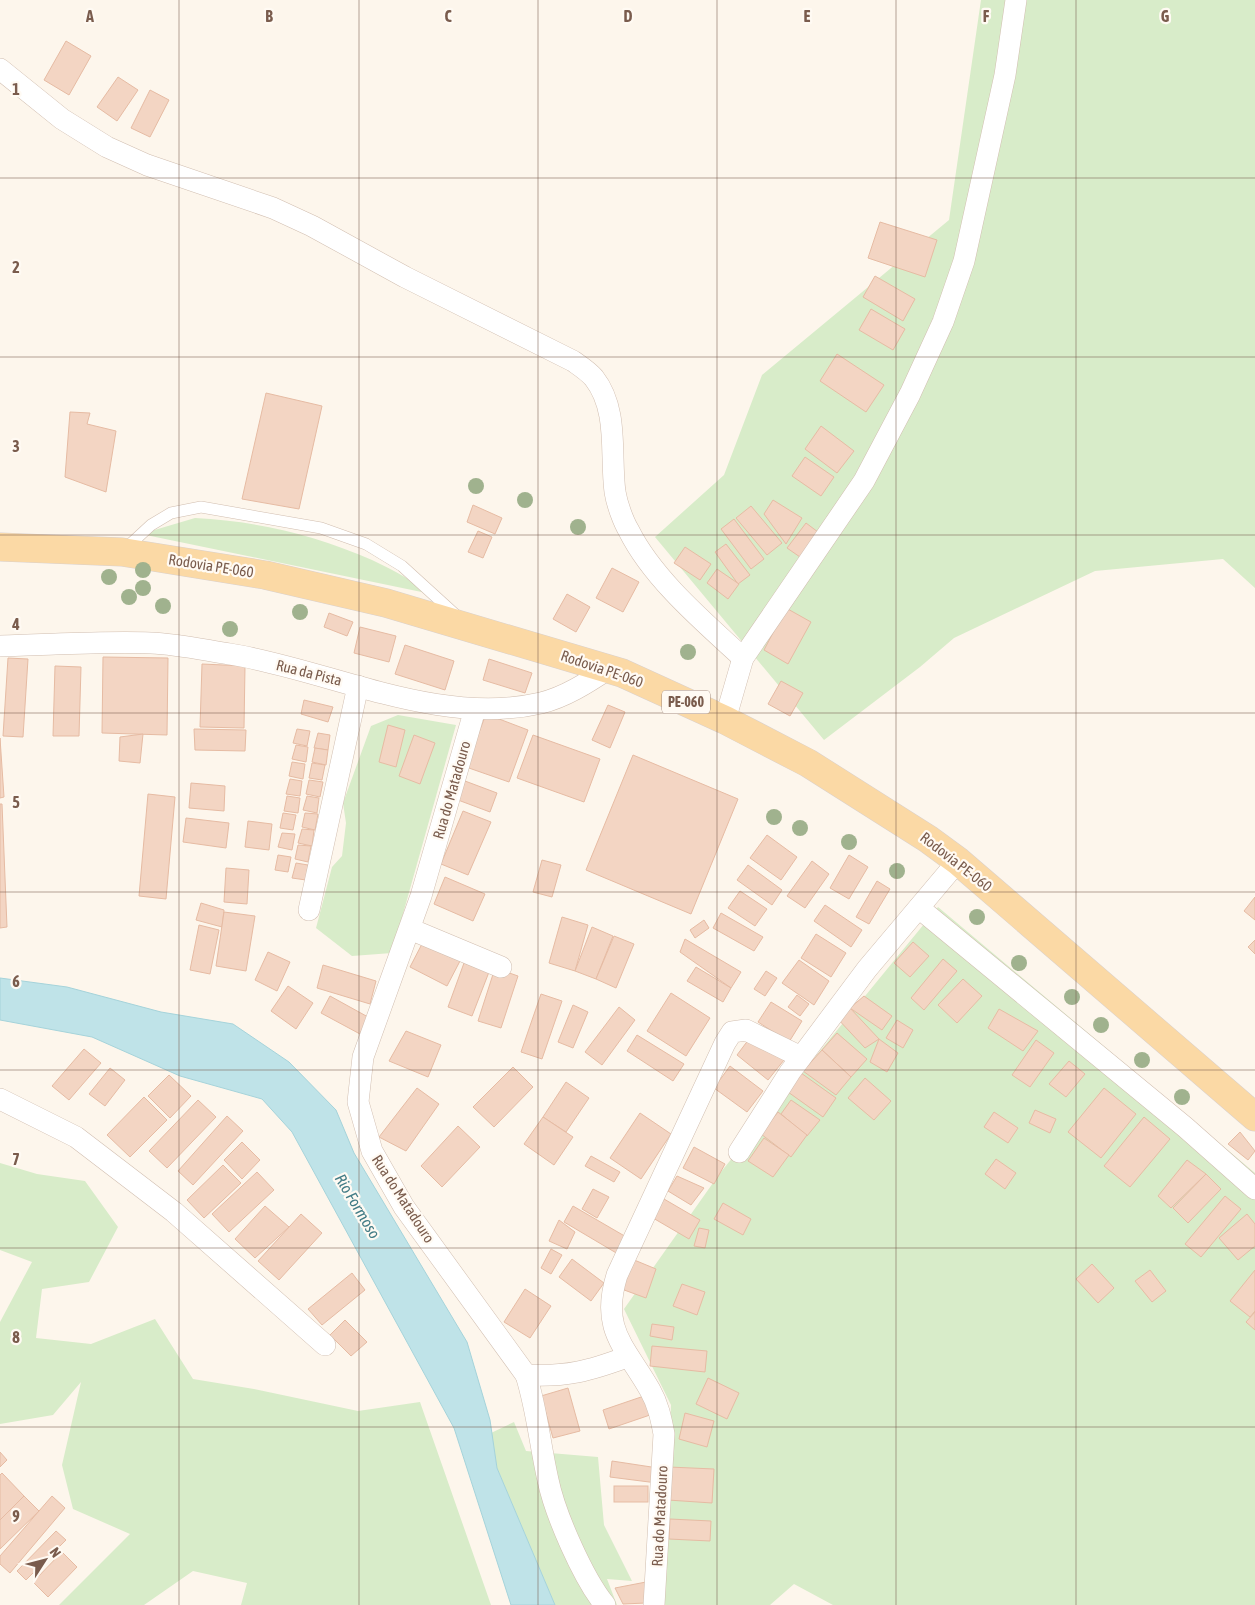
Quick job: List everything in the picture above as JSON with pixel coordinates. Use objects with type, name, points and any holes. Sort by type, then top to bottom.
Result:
[{"type":"main road","name":"Rodovia PE-060","points":[[0,547],[122,552],[265,575],[386,603],[622,673],[725,720],[808,763],[928,839],[958,862],[1255,1117]]},
{"type":"street","points":[[725,720],[743,658],[864,481],[910,394],[943,322],[964,261],[1005,75],[1016,0]]},
{"type":"street","points":[[0,69],[62,119],[107,147],[147,165],[273,208],[312,226],[405,277],[573,361],[593,377],[603,392],[611,423],[615,494],[629,532],[656,570],[693,613],[743,658]]},
{"type":"street","name":"Rua da Pista","points":[[0,646],[152,643],[232,654],[437,704],[475,709],[542,703],[586,683],[608,669]]},
{"type":"street","points":[[310,910],[358,686]]},
{"type":"street","name":"Rua do Matadouro","points":[[475,709],[410,929],[363,1057],[358,1102],[372,1151],[404,1207],[526,1375],[535,1402],[548,1481],[559,1516],[574,1552],[605,1605]]},
{"type":"street","points":[[739,1152],[801,1057],[868,968],[958,862]]},
{"type":"street","points":[[919,908],[1185,1127],[1255,1189]]},
{"type":"street","points":[[410,929],[501,967]]},
{"type":"street","name":"Rua do Matadouro","points":[[654,1605],[664,1434],[659,1411],[650,1390],[627,1357],[610,1314],[610,1296],[617,1275],[725,1043],[732,1032],[746,1030],[801,1057]]},
{"type":"street","points":[[0,1099],[76,1137],[174,1212],[325,1345]]},
{"type":"street","points":[[526,1375],[556,1377],[588,1372],[627,1357]]},
{"type":"lane","points":[[122,552],[151,525],[171,513],[201,507],[321,528],[366,544],[402,566],[467,626]]},
{"type":"green space","points":[[981,0],[1255,0],[1255,588],[1223,559],[1095,571],[954,638],[920,667],[824,740],[655,537],[724,475],[762,375],[949,220]]},
{"type":"green space","points":[[195,518],[263,526],[329,543],[380,564],[436,595],[141,534]]},
{"type":"green space","points":[[398,715],[456,725],[392,953],[352,956],[316,928],[332,867],[342,856],[346,823],[343,803],[371,726]]},
{"type":"green space","points":[[938,907],[1255,1173],[1255,1605],[833,1605],[794,1584],[770,1605],[663,1605],[671,1405],[624,1309],[720,1173]]},
{"type":"green space","points":[[0,1163],[37,1174],[85,1181],[118,1227],[89,1282],[42,1289],[36,1338],[91,1344],[155,1319],[193,1379],[254,1389],[358,1411],[420,1402],[491,1605],[241,1605],[247,1583],[193,1571],[144,1605],[59,1605],[130,1534],[73,1509],[62,1465],[81,1382],[53,1415],[0,1424],[0,1322],[32,1262],[0,1250]]},
{"type":"green space","points":[[514,1422],[526,1451],[598,1457],[604,1525],[632,1581],[607,1579],[617,1605],[555,1605],[497,1468],[491,1433]]},
{"type":"water","name":"Rio Formoso","points":[[0,978],[67,987],[161,1012],[233,1024],[289,1062],[336,1110],[354,1153],[467,1342],[490,1420],[497,1468],[555,1605],[511,1605],[454,1428],[292,1132],[262,1099],[180,1076],[92,1037],[0,1020]]},
{"type":"building","points":[[66,41],[91,56],[69,95],[44,80]]},
{"type":"building","points":[[118,77],[138,90],[117,121],[97,107]]},
{"type":"building","points":[[150,90],[169,100],[150,137],[131,128]]},
{"type":"building","points":[[880,222],[937,240],[925,277],[868,258]]},
{"type":"building","points":[[875,276],[915,299],[903,321],[863,297]]},
{"type":"building","points":[[871,309],[905,329],[893,350],[859,330]]},
{"type":"building","points":[[837,354],[884,385],[866,412],[820,381]]},
{"type":"building","points":[[266,393],[322,406],[299,509],[242,499]]},
{"type":"building","points":[[70,412],[90,413],[87,424],[116,431],[106,492],[65,477]]},
{"type":"building","points":[[821,426],[854,451],[837,473],[805,449]]},
{"type":"building","points":[[805,457],[834,477],[821,496],[792,476]]},
{"type":"building","points":[[773,500],[802,518],[786,544],[764,514]]},
{"type":"building","points":[[473,505],[502,518],[495,534],[467,522]]},
{"type":"building","points":[[751,506],[782,543],[767,555],[736,518]]},
{"type":"building","points":[[734,519],[764,559],[751,569],[721,529]]},
{"type":"building","points":[[806,523],[818,532],[800,557],[787,548]]},
{"type":"building","points":[[478,531],[492,537],[483,558],[468,552]]},
{"type":"building","points":[[726,544],[750,575],[738,584],[715,552]]},
{"type":"building","points":[[685,547],[711,564],[700,580],[674,563]]},
{"type":"building","points":[[612,568],[639,582],[623,612],[596,598]]},
{"type":"building","points":[[717,569],[739,584],[728,599],[707,583]]},
{"type":"building","points":[[567,594],[590,607],[576,632],[553,619]]},
{"type":"building","points":[[786,608],[811,622],[788,664],[764,650]]},
{"type":"building","points":[[329,613],[353,622],[347,636],[324,627]]},
{"type":"building","points":[[360,627],[396,636],[389,662],[354,653]]},
{"type":"building","points":[[405,645],[454,661],[445,690],[395,674]]},
{"type":"building","points":[[103,657],[168,658],[167,735],[102,733]]},
{"type":"building","points":[[8,658],[28,659],[23,737],[3,736]]},
{"type":"building","points":[[489,659],[532,673],[525,693],[483,680]]},
{"type":"building","points":[[202,664],[245,666],[244,728],[200,727]]},
{"type":"building","points":[[55,666],[81,667],[79,736],[53,736]]},
{"type":"building","points":[[781,681],[803,693],[790,716],[768,704]]},
{"type":"building","points":[[304,700],[333,707],[328,722],[301,714]]},
{"type":"building","points":[[608,705],[625,712],[610,748],[592,740]]},
{"type":"building","points":[[486,714],[528,730],[509,782],[466,767]]},
{"type":"building","points":[[388,725],[405,730],[396,767],[379,762]]},
{"type":"building","points":[[194,729],[246,730],[245,751],[195,750]]},
{"type":"building","points":[[297,729],[310,731],[307,746],[293,743]]},
{"type":"building","points":[[318,733],[330,735],[328,750],[314,748]]},
{"type":"building","points":[[143,734],[140,763],[119,761],[120,737]]},
{"type":"building","points":[[414,735],[435,743],[420,784],[399,776]]},
{"type":"building","points":[[533,735],[600,759],[584,802],[517,778]]},
{"type":"building","points":[[0,738],[4,797],[0,798]]},
{"type":"building","points":[[296,745],[308,747],[306,762],[292,759]]},
{"type":"building","points":[[315,748],[328,750],[326,765],[312,762]]},
{"type":"building","points":[[633,755],[738,799],[691,914],[586,870]]},
{"type":"building","points":[[292,762],[305,764],[303,779],[289,776]]},
{"type":"building","points":[[312,763],[325,765],[322,780],[309,778]]},
{"type":"building","points":[[290,779],[302,781],[300,796],[286,794]]},
{"type":"building","points":[[309,780],[323,782],[320,797],[306,794]]},
{"type":"building","points":[[465,781],[497,793],[490,812],[458,800]]},
{"type":"building","points":[[191,783],[225,786],[224,811],[189,808]]},
{"type":"building","points":[[148,794],[175,797],[166,899],[139,896]]},
{"type":"building","points":[[287,796],[300,798],[298,813],[284,811]]},
{"type":"building","points":[[307,796],[319,798],[317,813],[303,810]]},
{"type":"building","points":[[0,804],[2,804],[7,927],[0,928]]},
{"type":"building","points":[[463,811],[491,822],[468,875],[441,864]]},
{"type":"building","points":[[283,813],[296,815],[293,830],[280,828]]},
{"type":"building","points":[[305,813],[318,814],[315,830],[302,827]]},
{"type":"building","points":[[186,818],[229,823],[226,848],[183,842]]},
{"type":"building","points":[[248,821],[272,824],[269,850],[245,847]]},
{"type":"building","points":[[302,829],[314,830],[312,846],[298,843]]},
{"type":"building","points":[[282,833],[295,834],[292,850],[278,847]]},
{"type":"building","points":[[767,835],[797,857],[781,880],[750,858]]},
{"type":"building","points":[[298,845],[311,846],[308,862],[295,859]]},
{"type":"building","points":[[278,855],[291,857],[288,872],[275,870]]},
{"type":"building","points":[[849,855],[868,867],[849,899],[830,888]]},
{"type":"building","points":[[542,860],[561,865],[552,897],[533,892]]},
{"type":"building","points":[[812,861],[829,874],[805,908],[787,896]]},
{"type":"building","points":[[296,863],[308,865],[306,880],[292,878]]},
{"type":"building","points":[[748,865],[782,890],[772,905],[737,880]]},
{"type":"building","points":[[226,868],[249,870],[247,904],[224,902]]},
{"type":"building","points":[[445,877],[485,894],[473,921],[434,904]]},
{"type":"building","points":[[877,881],[890,889],[869,924],[856,917]]},
{"type":"building","points":[[740,891],[767,909],[755,926],[728,908]]},
{"type":"building","points":[[1255,897],[1255,920],[1244,911]]},
{"type":"building","points":[[201,903],[224,910],[222,927],[196,920]]},
{"type":"building","points":[[825,905],[862,930],[851,947],[814,921]]},
{"type":"building","points":[[224,912],[255,916],[246,971],[216,966]]},
{"type":"building","points":[[721,913],[763,937],[754,951],[713,928]]},
{"type":"building","points":[[562,917],[588,925],[575,971],[549,963]]},
{"type":"building","points":[[704,920],[709,928],[695,938],[690,930]]},
{"type":"building","points":[[199,925],[219,930],[210,974],[190,970]]},
{"type":"building","points":[[592,927],[613,936],[596,979],[575,971]]},
{"type":"building","points":[[816,934],[846,953],[831,977],[801,958]]},
{"type":"building","points":[[614,936],[634,944],[616,988],[596,979]]},
{"type":"building","points":[[685,939],[741,972],[731,988],[680,952]]},
{"type":"building","points":[[1255,940],[1255,954],[1248,947]]},
{"type":"building","points":[[423,942],[460,961],[447,986],[410,967]]},
{"type":"building","points":[[913,942],[929,956],[910,977],[894,963]]},
{"type":"building","points":[[268,952],[290,962],[277,991],[255,980]]},
{"type":"building","points":[[943,959],[957,971],[924,1010],[911,998]]},
{"type":"building","points":[[799,960],[829,981],[814,1005],[782,983]]},
{"type":"building","points":[[464,963],[489,972],[472,1016],[448,1007]]},
{"type":"building","points":[[323,965],[376,981],[370,1004],[317,988]]},
{"type":"building","points":[[696,967],[731,988],[723,1002],[687,981]]},
{"type":"building","points":[[495,968],[518,976],[501,1028],[478,1021]]},
{"type":"building","points":[[766,971],[777,978],[765,996],[754,989]]},
{"type":"building","points":[[963,979],[982,996],[957,1023],[938,1005]]},
{"type":"building","points":[[288,986],[313,1003],[296,1029],[271,1011]]},
{"type":"building","points":[[671,993],[710,1018],[686,1056],[647,1031]]},
{"type":"building","points":[[541,994],[562,1001],[542,1059],[521,1052]]},
{"type":"building","points":[[797,995],[809,1004],[800,1016],[788,1007]]},
{"type":"building","points":[[330,996],[368,1017],[360,1034],[321,1013]]},
{"type":"building","points":[[864,996],[892,1016],[882,1030],[850,1008]]},
{"type":"building","points":[[771,1002],[802,1021],[789,1042],[758,1022]]},
{"type":"building","points":[[573,1005],[588,1012],[573,1048],[558,1042]]},
{"type":"building","points":[[619,1007],[635,1020],[602,1065],[585,1052]]},
{"type":"building","points":[[850,1008],[879,1039],[865,1048],[836,1017]]},
{"type":"building","points":[[999,1009],[1038,1031],[1023,1051],[988,1028]]},
{"type":"building","points":[[897,1020],[913,1030],[903,1048],[886,1038]]},
{"type":"building","points":[[406,1031],[441,1045],[428,1077],[389,1061]]},
{"type":"building","points":[[837,1033],[867,1059],[851,1077],[822,1050]]},
{"type":"building","points":[[637,1035],[684,1064],[673,1081],[627,1051]]},
{"type":"building","points":[[752,1035],[784,1060],[768,1080],[737,1055]]},
{"type":"building","points":[[879,1039],[898,1053],[887,1072],[870,1062]]},
{"type":"building","points":[[1036,1040],[1054,1053],[1030,1087],[1012,1075]]},
{"type":"building","points":[[84,1049],[101,1063],[69,1100],[52,1086]]},
{"type":"building","points":[[822,1050],[851,1077],[836,1095],[803,1071]]},
{"type":"building","points":[[1069,1061],[1085,1074],[1066,1097],[1049,1084]]},
{"type":"building","points":[[730,1066],[763,1091],[747,1112],[714,1088]]},
{"type":"building","points":[[513,1067],[533,1087],[494,1127],[473,1107]]},
{"type":"building","points":[[110,1068],[125,1080],[105,1106],[89,1094]]},
{"type":"building","points":[[801,1073],[836,1098],[823,1117],[788,1092]]},
{"type":"building","points":[[169,1075],[191,1096],[170,1118],[148,1096]]},
{"type":"building","points":[[865,1078],[891,1101],[874,1120],[848,1098]]},
{"type":"building","points":[[566,1082],[589,1098],[566,1132],[543,1117]]},
{"type":"building","points":[[417,1088],[439,1104],[406,1151],[379,1137]]},
{"type":"building","points":[[1104,1088],[1136,1114],[1101,1158],[1068,1132]]},
{"type":"building","points":[[144,1097],[167,1120],[130,1157],[107,1135]]},
{"type":"building","points":[[198,1100],[216,1117],[167,1168],[149,1151]]},
{"type":"building","points":[[791,1100],[820,1120],[807,1136],[781,1114]]},
{"type":"building","points":[[1035,1110],[1056,1119],[1050,1133],[1029,1123]]},
{"type":"building","points":[[778,1112],[807,1135],[791,1157],[761,1134]]},
{"type":"building","points":[[994,1112],[1018,1128],[1008,1143],[984,1127]]},
{"type":"building","points":[[640,1113],[671,1134],[641,1179],[610,1158]]},
{"type":"building","points":[[227,1116],[243,1131],[193,1185],[178,1171]]},
{"type":"building","points":[[543,1117],[573,1137],[554,1165],[524,1144]]},
{"type":"building","points":[[1144,1117],[1170,1139],[1130,1187],[1104,1166]]},
{"type":"building","points":[[458,1126],[480,1147],[442,1187],[421,1166]]},
{"type":"building","points":[[1240,1132],[1255,1151],[1248,1160],[1228,1144]]},
{"type":"building","points":[[764,1138],[789,1155],[773,1177],[748,1161]]},
{"type":"building","points":[[242,1142],[260,1160],[242,1179],[224,1160]]},
{"type":"building","points":[[694,1147],[725,1164],[714,1184],[683,1168]]},
{"type":"building","points":[[591,1156],[620,1172],[614,1182],[585,1166]]},
{"type":"building","points":[[996,1159],[1016,1173],[1005,1189],[985,1174]]},
{"type":"building","points":[[1187,1160],[1206,1174],[1171,1208],[1158,1196]]},
{"type":"building","points":[[223,1165],[241,1183],[204,1218],[187,1200]]},
{"type":"building","points":[[257,1172],[274,1190],[229,1232],[212,1214]]},
{"type":"building","points":[[1206,1174],[1221,1189],[1188,1223],[1173,1208]]},
{"type":"building","points":[[677,1176],[704,1188],[691,1205],[668,1191]]},
{"type":"building","points":[[593,1189],[609,1197],[597,1218],[582,1209]]},
{"type":"building","points":[[1225,1196],[1241,1209],[1201,1257],[1185,1244]]},
{"type":"building","points":[[664,1199],[700,1220],[689,1239],[653,1218]]},
{"type":"building","points":[[723,1203],[751,1219],[743,1235],[714,1219]]},
{"type":"building","points":[[265,1206],[289,1227],[255,1258],[235,1239]]},
{"type":"building","points":[[573,1206],[628,1238],[618,1254],[564,1222]]},
{"type":"building","points":[[301,1214],[322,1233],[279,1280],[258,1261]]},
{"type":"building","points":[[1247,1214],[1255,1224],[1255,1246],[1238,1260],[1219,1238]]},
{"type":"building","points":[[559,1220],[575,1232],[567,1249],[549,1241]]},
{"type":"building","points":[[699,1228],[709,1230],[705,1248],[694,1246]]},
{"type":"building","points":[[551,1249],[562,1255],[551,1274],[541,1268]]},
{"type":"building","points":[[627,1257],[656,1269],[646,1298],[616,1287]]},
{"type":"building","points":[[572,1259],[604,1283],[591,1301],[559,1277]]},
{"type":"building","points":[[1092,1264],[1114,1288],[1098,1303],[1076,1279]]},
{"type":"building","points":[[1150,1270],[1166,1291],[1152,1302],[1135,1281]]},
{"type":"building","points":[[1255,1270],[1255,1311],[1250,1317],[1230,1301]]},
{"type":"building","points":[[352,1273],[365,1290],[322,1325],[308,1309]]},
{"type":"building","points":[[682,1284],[705,1292],[697,1315],[673,1306]]},
{"type":"building","points":[[525,1289],[551,1306],[530,1338],[504,1322]]},
{"type":"building","points":[[1255,1312],[1255,1330],[1246,1322]]},
{"type":"building","points":[[345,1320],[367,1342],[351,1356],[330,1335]]},
{"type":"building","points":[[652,1324],[674,1327],[672,1340],[650,1336]]},
{"type":"building","points":[[652,1346],[707,1351],[705,1372],[650,1366]]},
{"type":"building","points":[[708,1378],[739,1393],[727,1419],[696,1404]]},
{"type":"building","points":[[568,1388],[580,1431],[553,1438],[541,1396]]},
{"type":"building","points":[[644,1396],[650,1415],[609,1429],[603,1410]]},
{"type":"building","points":[[685,1413],[714,1421],[707,1447],[679,1439]]},
{"type":"building","points":[[0,1452],[7,1460],[0,1467]]},
{"type":"building","points":[[612,1461],[658,1468],[657,1483],[610,1477]]},
{"type":"building","points":[[669,1467],[714,1469],[712,1503],[668,1500]]},
{"type":"building","points":[[2,1473],[24,1496],[0,1520],[0,1475]]},
{"type":"building","points":[[614,1486],[648,1486],[648,1502],[614,1502]]},
{"type":"building","points":[[24,1496],[39,1511],[0,1549],[0,1520]]},
{"type":"building","points":[[52,1496],[65,1508],[10,1573],[0,1564],[0,1556]]},
{"type":"building","points":[[670,1519],[711,1521],[710,1541],[669,1539]]},
{"type":"building","points":[[56,1531],[66,1540],[26,1580],[17,1571]]},
{"type":"building","points":[[62,1552],[77,1567],[48,1597],[33,1582]]},
{"type":"building","points":[[646,1582],[646,1603],[623,1604],[615,1588]]}]
